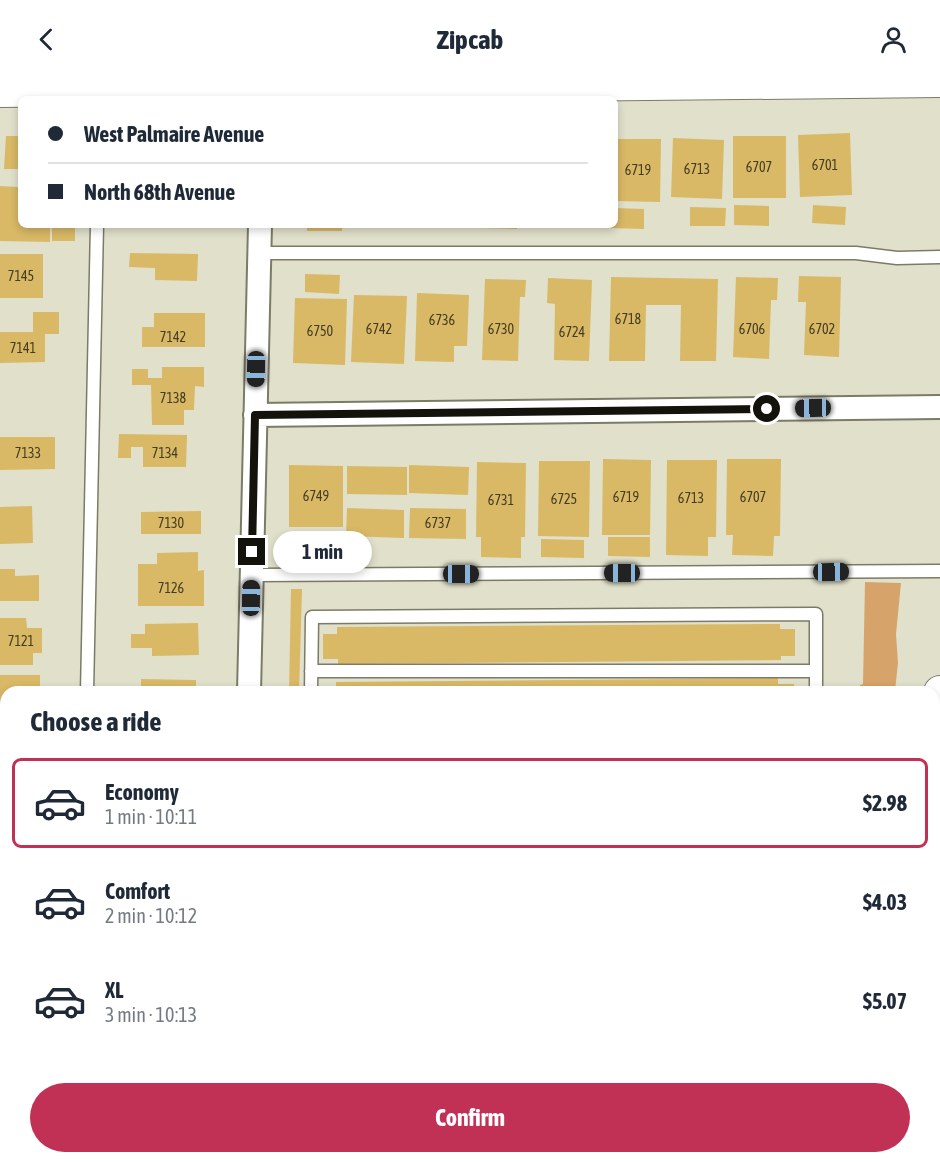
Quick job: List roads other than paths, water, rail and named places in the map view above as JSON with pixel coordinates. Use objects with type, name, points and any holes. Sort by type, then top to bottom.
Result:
[{"type":"street","points":[[0,91],[100,95],[264,94],[481,82],[940,81]]},
{"type":"street","points":[[249,686],[260,228]]},
{"type":"street","points":[[255,415],[940,407]]},
{"type":"lane","points":[[87,686],[97,228]]},
{"type":"lane","points":[[259,253],[856,253],[897,258],[940,257]]},
{"type":"lane","points":[[252,575],[940,571]]},
{"type":"lane","points":[[311,686],[312,617],[816,614],[816,686]]},
{"type":"lane","points":[[311,671],[816,671]]}]
